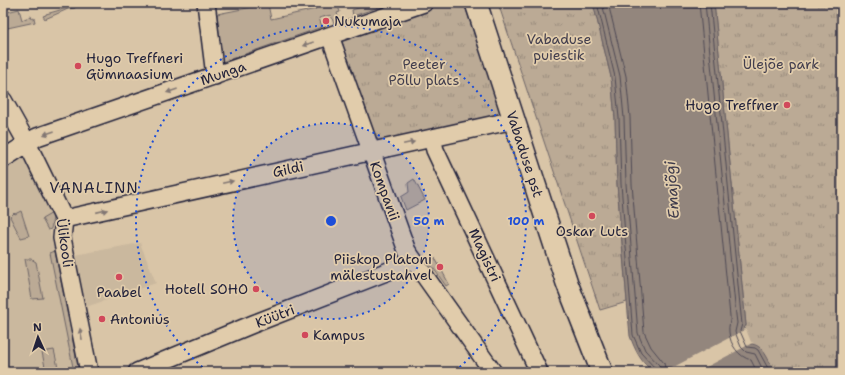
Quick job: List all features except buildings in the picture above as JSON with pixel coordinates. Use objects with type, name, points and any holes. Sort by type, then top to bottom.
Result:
[{"type":"main road","name":"Vabaduse pst","points":[[476,3],[567,283],[602,372]]},
{"type":"street","points":[[206,3],[215,76]]},
{"type":"street","name":"Munga","points":[[3,159],[37,137],[424,3]]},
{"type":"street","name":"Kompanii","points":[[330,36],[407,251],[493,372]]},
{"type":"street","name":"Ülikooli","points":[[3,100],[27,143],[64,219],[62,238],[88,372]]},
{"type":"street","name":"Gildi","points":[[64,219],[514,120]]},
{"type":"street","name":"Magistri","points":[[432,138],[436,150],[539,372]]},
{"type":"street","name":"Küütri","points":[[137,372],[253,324],[404,265],[412,259]]},
{"type":"shaded area","points":[[24,155],[54,212],[50,231],[79,372],[3,372],[3,166]]},
{"type":"shaded area","name":"Paabel","points":[[140,243],[156,283],[86,307],[75,255]]},
{"type":"green space","points":[[66,3],[77,3],[75,8],[68,9],[45,19],[43,16],[67,8]]},
{"type":"green space","points":[[315,3],[337,3],[340,12],[337,13],[340,22],[334,24],[331,15],[319,18],[322,27],[222,62],[217,14],[268,4],[271,19],[316,9]]},
{"type":"green space","points":[[374,3],[384,3],[385,5],[353,16],[352,10]]},
{"type":"green space","name":"Peeter Põllu plats","points":[[441,3],[464,3],[501,113],[476,121],[377,145],[336,39]]},
{"type":"green space","name":"Vabaduse puiestik","points":[[498,3],[593,3],[611,77],[615,118],[617,184],[627,302],[600,310]]},
{"type":"green space","name":"Ülejõe park","points":[[714,3],[842,3],[842,372],[775,372],[750,344],[743,330],[746,325]]},
{"type":"green space","points":[[19,9],[22,20],[31,16],[32,19],[34,18],[35,22],[3,29],[3,13]]},
{"type":"green space","points":[[414,179],[425,200],[406,210],[401,197],[409,192],[408,183]]},
{"type":"green space","points":[[21,211],[29,236],[21,238],[10,217],[14,213],[15,214]]},
{"type":"green space","points":[[54,212],[51,229],[48,230],[42,219]]},
{"type":"green space","points":[[55,251],[79,372],[74,372],[50,253]]},
{"type":"green space","points":[[435,258],[449,284],[446,286],[429,262]]},
{"type":"green space","points":[[25,259],[31,259],[36,262],[43,298],[32,299]]},
{"type":"green space","points":[[54,350],[59,372],[46,372],[42,352]]},
{"type":"water","name":"Emajõgi","points":[[593,3],[714,3],[746,325],[743,330],[750,344],[759,347],[762,350],[775,372],[654,372],[645,365],[636,351],[630,336],[617,184],[615,118],[611,77]]},
{"type":"pier","points":[[746,329],[751,342],[754,342],[697,372],[664,372]]},
{"type":"place","name":"Nukumaja","points":[[326,21]]},
{"type":"place","name":"Hugo Treffneri Gümnaasium","points":[[78,66]]},
{"type":"place","name":"Hugo Treffner","points":[[787,105]]},
{"type":"place","name":"Oskar Luts","points":[[592,216]]},
{"type":"place","name":"Piiskop Platoni mälestustahvel","points":[[440,267]]},
{"type":"place","name":"Paabel","points":[[119,277]]},
{"type":"place","name":"Hotell SOHO","points":[[256,289]]},
{"type":"place","name":"Antonius","points":[[102,319]]},
{"type":"place","name":"Kampus","points":[[305,335]]},
{"type":"district","name":"VANALINN","points":[[94,188]]}]
